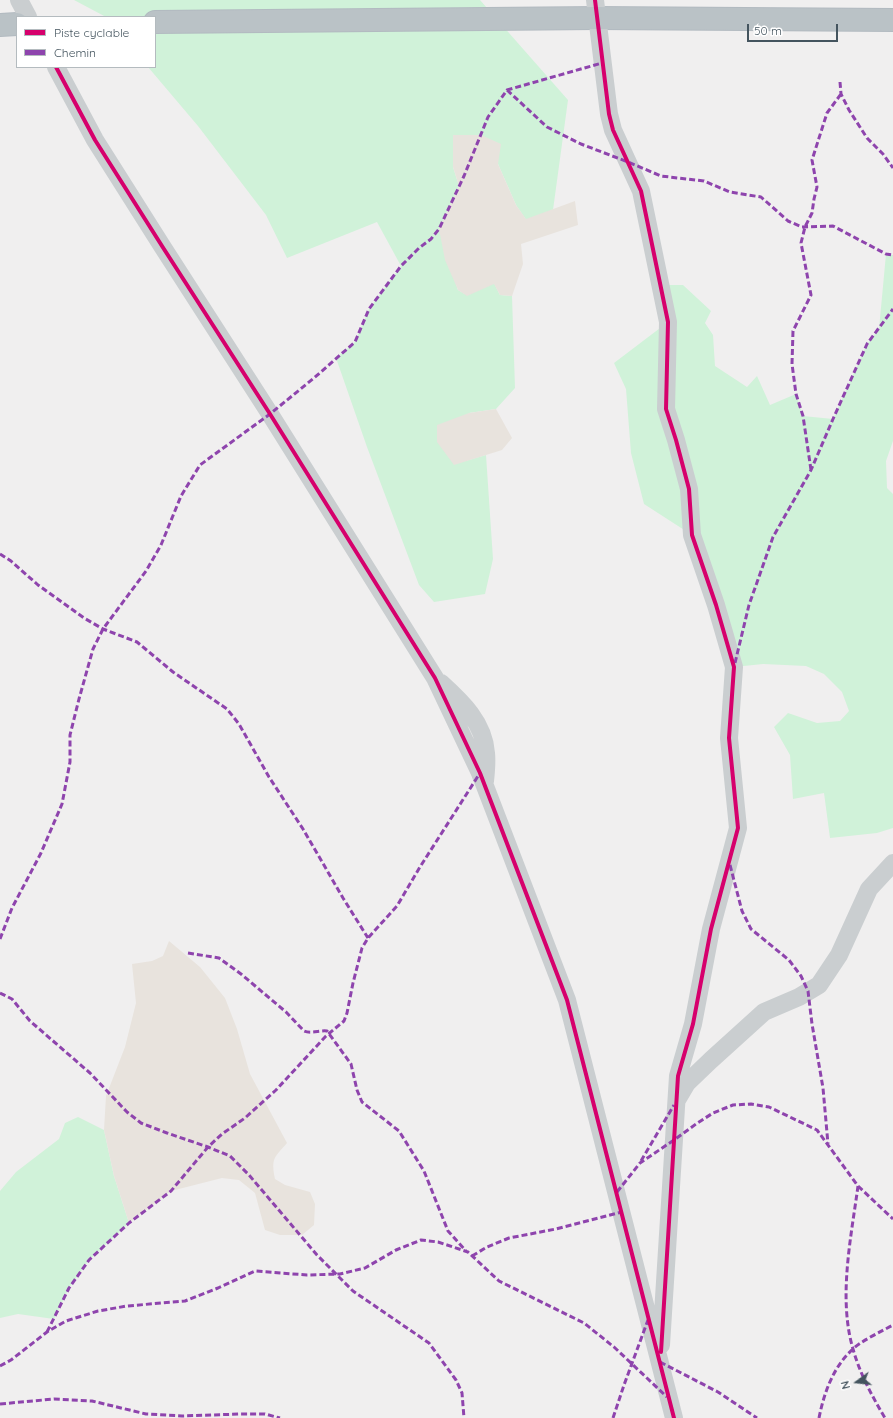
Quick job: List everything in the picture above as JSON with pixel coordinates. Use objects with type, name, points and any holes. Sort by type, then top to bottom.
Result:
[{"type":"highway","points":[[156,22],[596,9],[893,20]]},
{"type":"highway","points":[[0,25],[16,24]]},
{"type":"street","points":[[19,0],[27,16]]},
{"type":"street","points":[[596,9],[609,114],[613,130],[641,191],[668,322],[666,409],[689,489],[692,535],[716,605],[734,667],[729,738],[738,828],[711,929],[693,1024],[678,1076],[660,1362]]},
{"type":"street","points":[[57,68],[95,140],[270,414],[435,678],[485,786],[567,1000],[674,1418]]},
{"type":"street","points":[[677,1100],[687,1083],[710,1060],[764,1012],[798,997],[819,984],[839,955],[869,889],[893,863]]},
{"type":"green space","points":[[74,0],[480,0],[568,100],[553,210],[526,220],[516,205],[498,164],[481,135],[453,136],[453,167],[459,186],[439,229],[458,290],[467,295],[494,283],[500,295],[512,296],[515,388],[496,409],[469,413],[454,464],[486,455],[493,559],[485,594],[434,602],[419,585],[367,447],[336,358],[355,342],[369,309],[401,266],[377,222],[287,258],[266,215],[198,126],[149,68],[156,68],[156,16],[104,16]]},
{"type":"green space","points":[[886,254],[893,255],[893,441],[886,461],[887,488],[893,494],[893,828],[877,833],[830,838],[824,793],[793,799],[790,755],[774,727],[788,713],[817,723],[840,721],[849,711],[842,692],[824,674],[806,666],[763,664],[734,667],[692,535],[644,504],[631,453],[626,389],[614,363],[668,322],[661,285],[683,285],[711,311],[705,323],[713,335],[715,366],[747,387],[757,376],[770,405],[796,394],[803,416],[833,419],[867,344],[879,329]]},
{"type":"green space","points":[[78,1117],[104,1130],[114,1176],[129,1223],[89,1260],[69,1288],[54,1319],[18,1314],[0,1318],[0,1191],[16,1172],[59,1139],[65,1123]]},
{"type":"sand","points":[[453,135],[481,135],[501,144],[498,164],[516,205],[526,219],[575,201],[578,225],[521,244],[523,264],[512,296],[500,295],[494,284],[467,296],[458,290],[445,260],[439,229],[459,186],[453,167]]},
{"type":"sand","points":[[496,409],[512,438],[502,450],[454,465],[437,442],[437,425],[469,413]]},
{"type":"sand","points":[[169,941],[200,967],[225,998],[237,1029],[250,1074],[287,1143],[276,1155],[273,1167],[275,1179],[285,1185],[310,1192],[315,1204],[314,1225],[302,1235],[280,1235],[265,1230],[255,1193],[239,1180],[222,1178],[171,1191],[129,1223],[114,1176],[104,1130],[106,1096],[125,1047],[136,1003],[132,964],[152,961],[163,956]]},
{"type":"marked path","points":[[0,939],[12,908],[41,853],[62,804],[70,762],[70,735],[93,649],[103,629],[146,571],[161,545],[181,496],[200,465],[270,414],[355,342],[369,309],[401,266],[419,248],[431,239],[439,229],[464,176],[488,117],[507,90],[602,63]]},
{"type":"marked path","points":[[840,82],[841,94],[849,110],[867,138],[883,154],[893,168]]},
{"type":"marked path","points":[[507,90],[547,127],[581,144],[661,176],[704,181],[730,192],[761,197],[788,221],[802,227],[833,226],[886,254],[893,255]]},
{"type":"marked path","points":[[811,470],[803,416],[796,394],[792,364],[793,331],[811,295],[801,243],[805,227],[812,213],[817,187],[812,160],[827,113],[841,94]]},
{"type":"marked path","points":[[735,663],[749,605],[773,537],[811,470],[867,344],[893,309]]},
{"type":"marked path","points":[[0,554],[11,561],[38,585],[84,618],[103,629],[137,642],[173,672],[227,709],[239,724],[269,777],[303,829],[368,938]]},
{"type":"marked path","points":[[47,1332],[69,1288],[89,1260],[129,1223],[171,1191],[208,1147],[222,1134],[245,1118],[276,1090],[326,1036],[344,1021],[362,948],[368,938],[397,906],[480,773]]},
{"type":"marked path","points":[[730,865],[742,911],[751,929],[789,960],[801,976],[808,991],[823,1088],[828,1144]]},
{"type":"marked path","points":[[188,953],[219,958],[241,974],[286,1012],[304,1031],[327,1031],[351,1064],[357,1090],[362,1102],[399,1131],[424,1171],[448,1231],[466,1251]]},
{"type":"marked path","points":[[0,993],[12,999],[30,1021],[90,1073],[127,1112],[141,1123],[230,1156],[249,1175],[317,1255],[353,1291],[429,1343],[456,1380],[462,1393],[464,1418]]},
{"type":"marked path","points":[[617,1192],[640,1163],[696,1124],[713,1113],[733,1105],[751,1104],[769,1107],[817,1130],[858,1186],[893,1219]]},
{"type":"marked path","points":[[641,1161],[674,1105]]},
{"type":"marked path","points":[[858,1186],[849,1247],[846,1309],[853,1349],[859,1367],[885,1418]]},
{"type":"marked path","points":[[472,1256],[487,1247],[509,1238],[556,1229],[622,1212]]},
{"type":"marked path","points":[[0,1366],[11,1360],[47,1332],[66,1321],[98,1311],[127,1306],[185,1301],[255,1271],[307,1275],[340,1274],[365,1268],[396,1250],[421,1240],[438,1242],[468,1252],[499,1281],[584,1323],[614,1347],[667,1397]]},
{"type":"marked path","points":[[613,1418],[648,1320]]},
{"type":"marked path","points":[[819,1418],[830,1381],[846,1356],[861,1343],[893,1325]]},
{"type":"marked path","points":[[660,1362],[718,1392],[757,1418]]},
{"type":"marked path","points":[[0,1404],[54,1399],[92,1401],[146,1414],[182,1416],[265,1414],[280,1418]]},
{"type":"cycle path","points":[[595,0],[609,114],[613,130],[641,191],[668,322],[666,409],[689,489],[692,535],[716,605],[734,667],[729,738],[738,828],[711,929],[693,1024],[678,1076],[661,1352]]},
{"type":"cycle path","points":[[57,68],[95,140],[270,414],[435,678],[480,773],[567,1000],[674,1418]]}]
